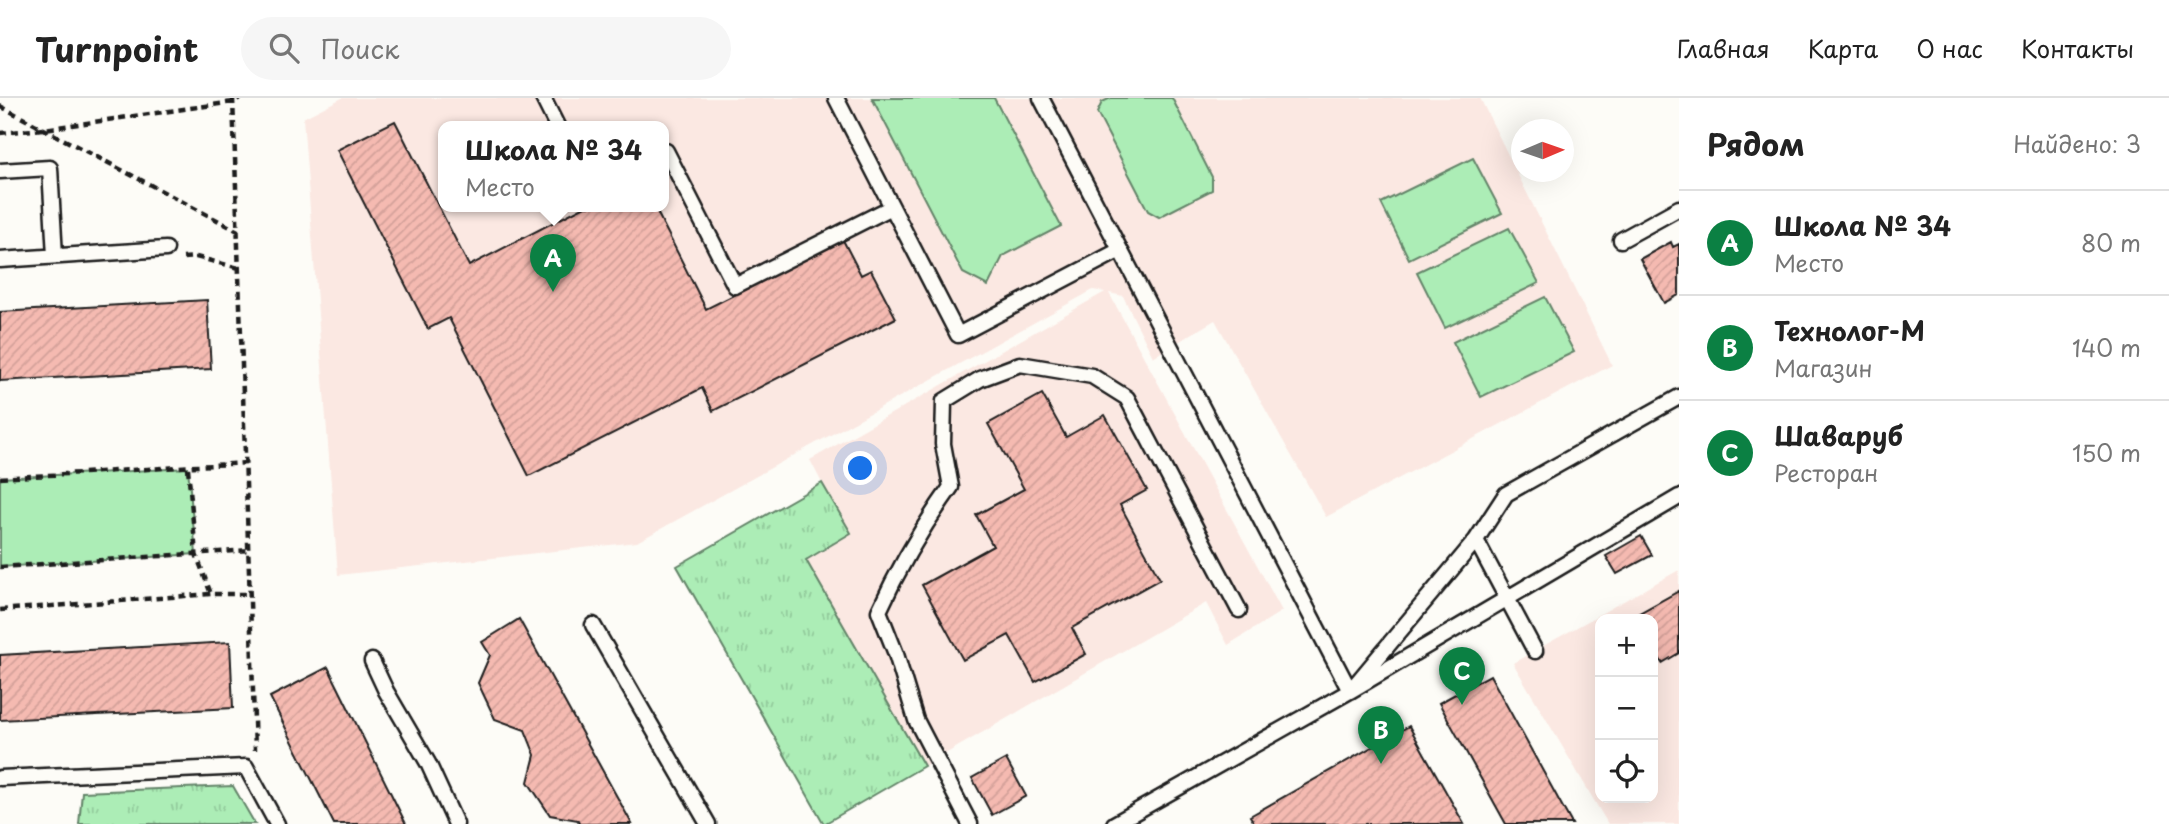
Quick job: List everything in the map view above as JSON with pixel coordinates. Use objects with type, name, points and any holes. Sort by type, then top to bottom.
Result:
[{"type":"lane","points":[[542,98],[554,121]]},
{"type":"lane","points":[[836,98],[958,335],[1120,250]]},
{"type":"lane","points":[[1041,98],[1350,691]]},
{"type":"lane","points":[[669,157],[735,286],[892,207]]},
{"type":"lane","points":[[0,171],[50,168],[55,256]]},
{"type":"lane","points":[[1621,240],[1679,208]]},
{"type":"lane","points":[[0,260],[166,249]]},
{"type":"lane","points":[[970,824],[916,720],[896,654],[879,611],[894,577],[951,487],[943,443],[944,401],[980,379],[1020,364],[1092,376],[1127,398],[1239,610]]},
{"type":"lane","points":[[1350,691],[1476,540],[1506,494],[1679,397]]},
{"type":"lane","points":[[1114,824],[1350,691],[1679,497]]},
{"type":"lane","points":[[1476,540],[1535,652]]},
{"type":"lane","points":[[593,625],[708,824]]},
{"type":"lane","points":[[372,661],[386,691],[428,763],[456,824]]},
{"type":"lane","points":[[0,778],[246,767],[277,824]]},
{"type":"path","points":[[0,134],[240,98]]},
{"type":"path","points":[[233,100],[256,754]]},
{"type":"path","points":[[0,106],[238,231]]},
{"type":"path","points":[[166,249],[239,268]]},
{"type":"path","points":[[0,478],[246,463]]},
{"type":"path","points":[[188,468],[195,554],[211,594]]},
{"type":"path","points":[[0,567],[249,550]]},
{"type":"path","points":[[0,610],[211,594],[250,594]]},
{"type":"shaded area","points":[[342,98],[1480,98],[1511,161],[1511,182],[1522,182],[1612,365],[1326,517],[1215,320],[1153,357],[1123,296],[1109,293],[1282,611],[1228,645],[1206,603],[824,824],[677,566],[822,483],[810,460],[1105,292],[1093,290],[637,542],[338,575],[303,118]]},
{"type":"shaded area","points":[[1679,570],[1679,824],[1608,824],[1596,803],[1658,803],[1658,614],[1600,614]]},
{"type":"shaded area","points":[[1595,617],[1595,740],[1595,802],[1513,663]]},
{"type":"green space","points":[[872,98],[994,98],[1061,226],[1003,256],[988,286],[963,273]]},
{"type":"green space","points":[[1111,98],[1172,98],[1212,177],[1212,190],[1159,217],[1148,211],[1097,113],[1102,102]]},
{"type":"green space","points":[[1473,158],[1502,213],[1409,259],[1381,203]]},
{"type":"green space","points":[[1509,228],[1539,283],[1445,328],[1417,272]]},
{"type":"green space","points":[[1545,297],[1574,352],[1481,397],[1453,342]]},
{"type":"green space","points":[[188,468],[196,554],[0,567],[0,478]]},
{"type":"green space","points":[[822,483],[851,533],[806,560],[924,766],[824,824],[677,566]]},
{"type":"green space","points":[[233,786],[255,824],[79,824],[82,792]]},
{"type":"building","points":[[395,121],[438,205],[438,212],[441,212],[469,266],[573,212],[657,212],[706,309],[843,240],[861,275],[871,270],[896,318],[713,411],[702,388],[529,476],[449,318],[428,329],[337,150]]},
{"type":"building","points":[[1671,242],[1673,247],[1679,244],[1679,295],[1664,303],[1640,259]]},
{"type":"building","points":[[207,300],[211,369],[0,381],[0,312]]},
{"type":"building","points":[[1042,394],[1066,437],[1105,415],[1147,490],[1120,505],[1160,579],[1072,628],[1086,654],[1035,682],[1009,635],[963,660],[922,585],[993,546],[976,515],[1024,489],[988,424]]},
{"type":"building","points":[[1641,536],[1652,555],[1617,574],[1606,556]]},
{"type":"building","points":[[1679,591],[1679,653],[1662,663],[1658,655],[1658,614],[1638,614]]},
{"type":"building","points":[[519,619],[632,824],[579,824],[578,820],[550,815],[528,782],[535,755],[525,730],[495,719],[478,683],[490,655],[482,642]]},
{"type":"building","points":[[230,642],[233,708],[0,720],[0,655]]},
{"type":"building","points":[[328,667],[406,824],[334,824],[270,697]]},
{"type":"building","points":[[1490,675],[1572,824],[1506,824],[1439,703]]},
{"type":"building","points":[[1409,726],[1464,824],[1255,824],[1250,816]]},
{"type":"building","points":[[1006,759],[1026,796],[992,815],[972,778]]},
{"type":"place","name":"Школа № 34","points":[[553,292]]},
{"type":"place","name":"Шаваруб","points":[[1462,705]]},
{"type":"place","name":"Технолог-М","points":[[1381,764]]}]
